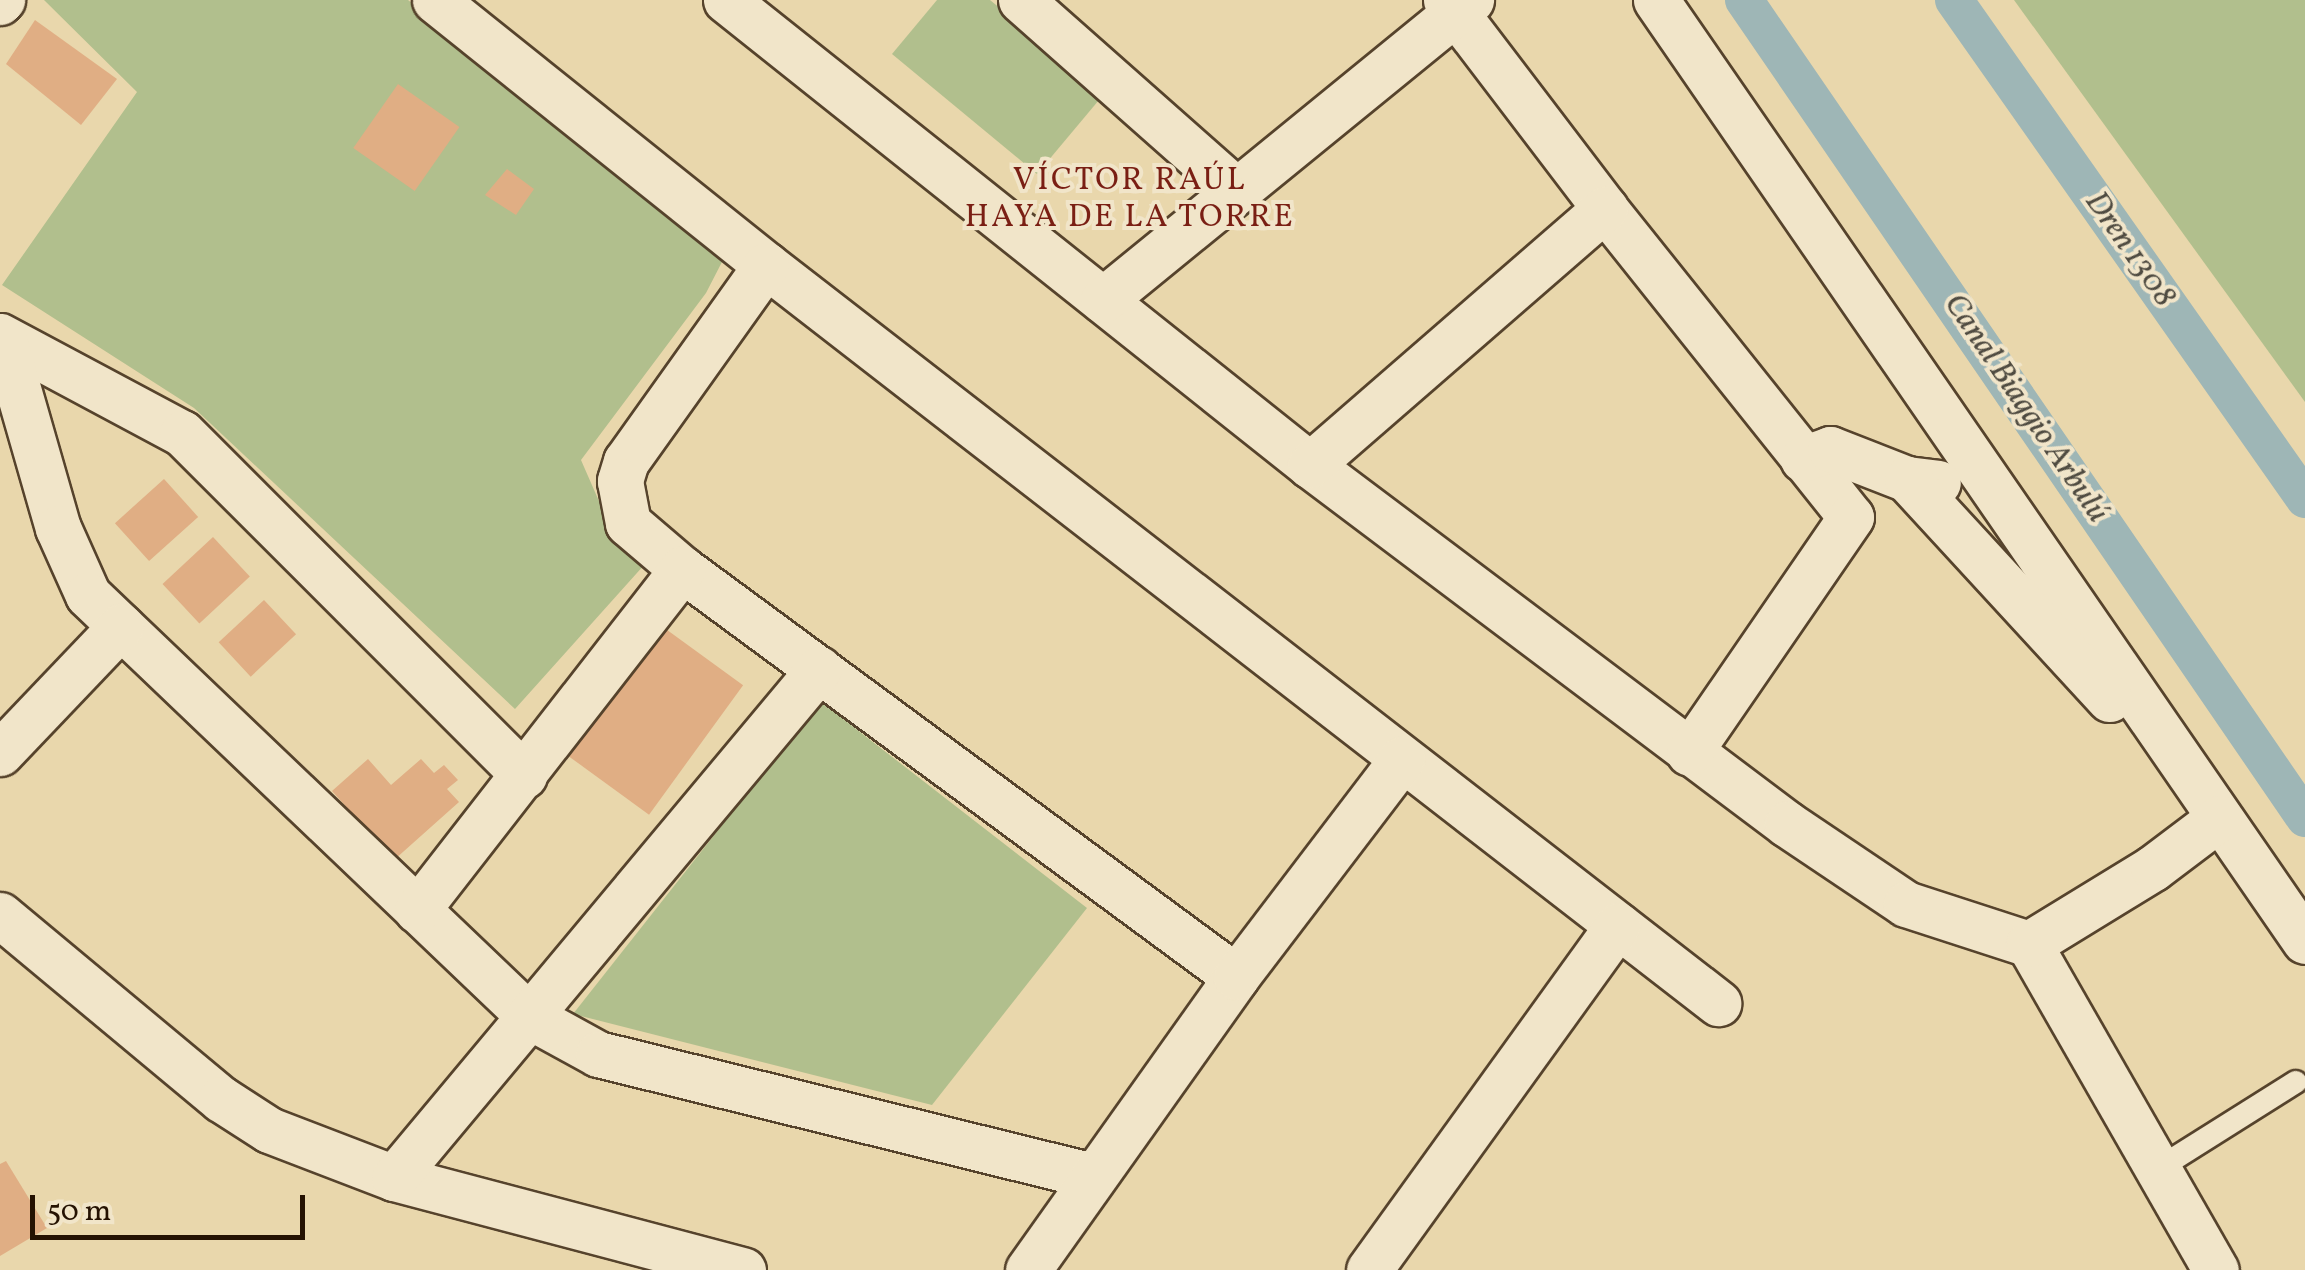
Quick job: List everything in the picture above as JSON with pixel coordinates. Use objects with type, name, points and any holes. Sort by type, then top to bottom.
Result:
[{"type":"street","points":[[434,0],[766,265],[1718,1004]]},
{"type":"street","points":[[726,0],[778,17],[1103,300],[1310,465],[1689,752],[1906,904],[2029,944],[2216,1270]]},
{"type":"street","points":[[1021,0],[1237,191]]},
{"type":"street","points":[[1656,0],[2305,941]]},
{"type":"street","points":[[1103,300],[1457,4],[1605,208],[1851,517],[1689,752]]},
{"type":"street","points":[[1310,465],[1605,208]]},
{"type":"street","points":[[766,265],[626,462],[620,482],[628,523],[682,568],[1236,977]]},
{"type":"street","points":[[2,338],[182,433],[524,775]]},
{"type":"street","points":[[2,338],[58,528],[88,595],[529,1016],[598,1054],[1093,1176]]},
{"type":"street","points":[[1802,459],[1830,449],[1907,480],[1992,488]]},
{"type":"street","points":[[1907,480],[2123,714],[2188,776]]},
{"type":"street","points":[[417,910],[682,568]]},
{"type":"street","points":[[0,753],[121,626]]},
{"type":"street","points":[[394,1178],[819,669]]},
{"type":"street","points":[[1028,1270],[1236,977],[1402,759]]},
{"type":"street","points":[[2029,944],[2153,868],[2219,818]]},
{"type":"street","points":[[0,915],[221,1099],[268,1130],[394,1178],[743,1270]]},
{"type":"street","points":[[1369,1270],[1618,925]]},
{"type":"lane","points":[[2156,1170],[2296,1082]]},
{"type":"green space","points":[[44,0],[408,0],[707,238],[723,260],[706,293],[581,460],[612,531],[645,564],[515,709],[194,408],[2,285],[137,92]]},
{"type":"green space","points":[[937,0],[990,0],[1104,94],[1037,174],[892,54]]},
{"type":"green space","points":[[2014,0],[2305,0],[2305,402]]},
{"type":"green space","points":[[820,701],[1087,908],[932,1105],[573,1014]]},
{"type":"building","points":[[35,20],[117,79],[81,125],[6,64]]},
{"type":"building","points":[[398,84],[459,127],[415,191],[353,148]]},
{"type":"building","points":[[507,169],[534,189],[516,215],[485,195]]},
{"type":"building","points":[[164,479],[198,517],[149,561],[115,523]]},
{"type":"building","points":[[213,537],[250,576],[199,624],[163,584]]},
{"type":"building","points":[[264,600],[296,634],[251,677],[219,642]]},
{"type":"building","points":[[663,627],[743,685],[649,815],[569,756]]},
{"type":"building","points":[[368,759],[391,785],[421,759],[434,773],[444,765],[458,780],[447,789],[459,802],[394,860],[332,791]]},
{"type":"building","points":[[6,1161],[47,1228],[0,1256],[0,1164]]},
{"type":"waterway","name":"Canal Biaggio Arbulú","points":[[1744,0],[2305,818]]},
{"type":"waterway","name":"Dren 1308","points":[[1954,0],[2305,499]]},
{"type":"district","name":"VÍCTOR RAÚL HAYA DE LA TORRE","points":[[1130,200]]}]
